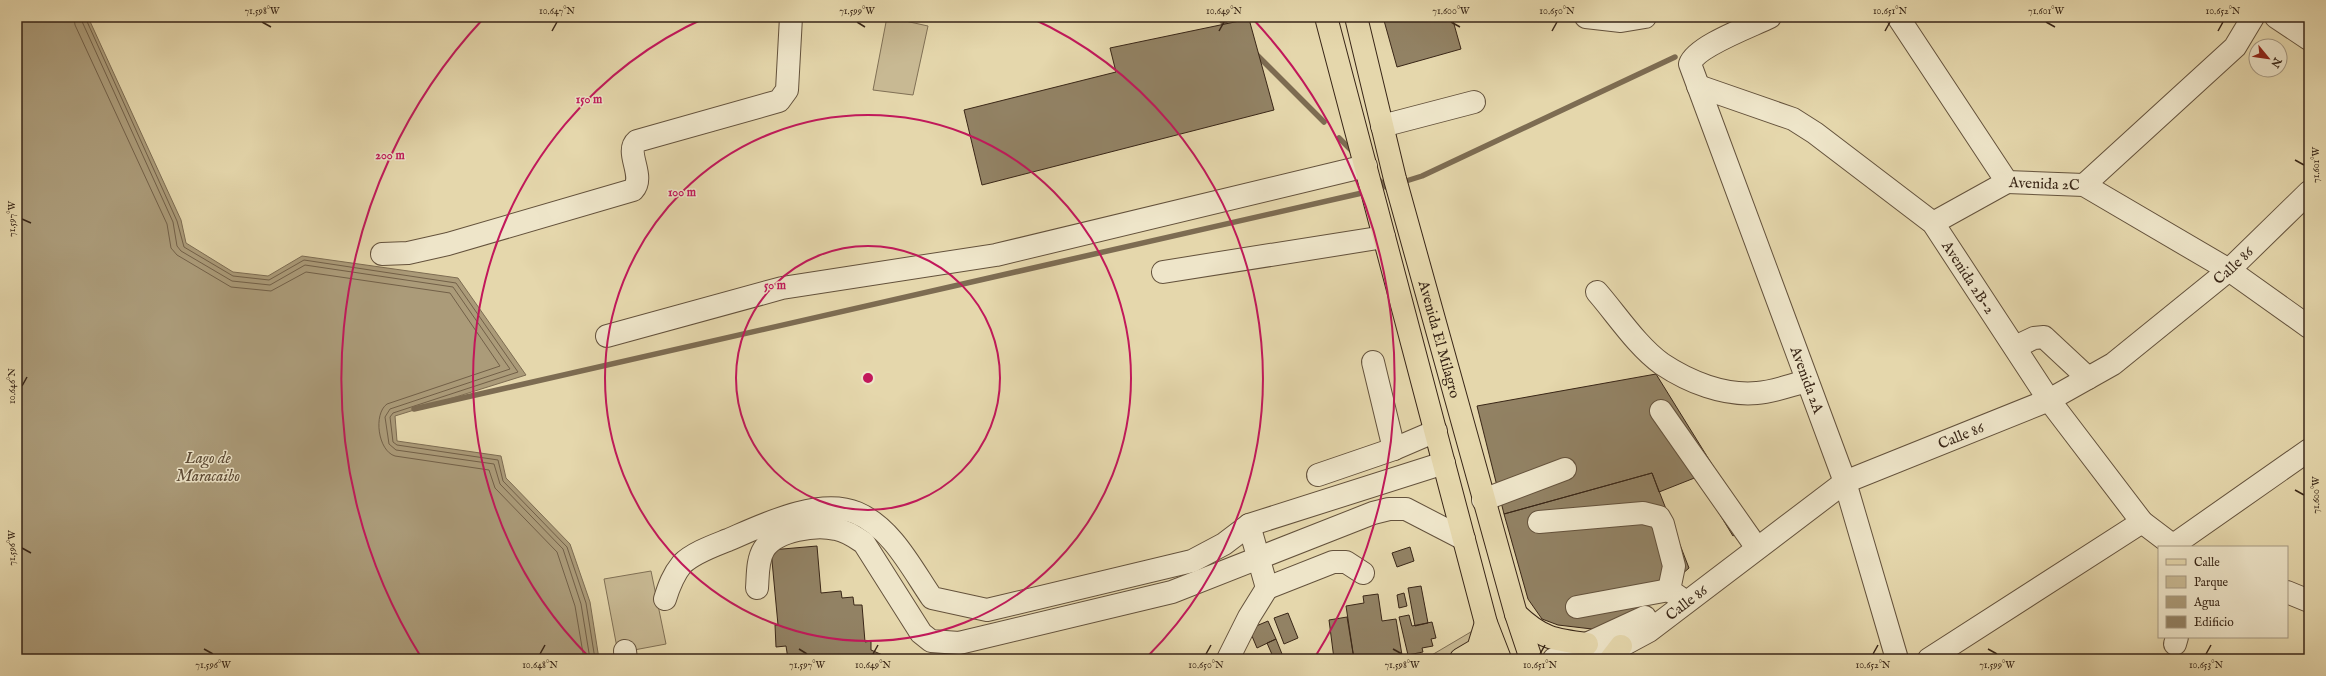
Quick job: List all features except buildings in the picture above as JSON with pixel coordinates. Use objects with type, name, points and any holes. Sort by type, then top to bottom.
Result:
[{"type":"main road","name":"Avenida El Milagro","points":[[1326,17],[1486,623],[1500,659]]},
{"type":"main road","name":"Avenida El Milagro","points":[[1356,17],[1382,126],[1483,500],[1516,614],[1531,659]]},
{"type":"main road","points":[[1516,614],[1527,625],[1554,640],[1592,652]]},
{"type":"main road","points":[[1461,659],[1478,649],[1486,623]]},
{"type":"street","points":[[382,254],[408,253],[448,244],[633,190],[637,186],[638,180],[632,149],[637,141],[779,101],[784,96],[787,90],[792,17]]},
{"type":"street","points":[[1586,17],[1621,21],[1645,17]]},
{"type":"street","name":"Avenida 2A","points":[[1770,17],[1696,54],[1690,64],[1845,482],[1897,659]]},
{"type":"street","name":"Avenida 2C","points":[[1898,17],[2007,182],[2084,185],[2229,270],[2309,327]]},
{"type":"street","points":[[2084,185],[2235,47],[2253,17]]},
{"type":"street","points":[[2276,17],[2309,39]]},
{"type":"street","name":"Avenida 2B-2","points":[[1702,95],[1793,119],[1815,133],[1933,223],[2049,400],[2142,522],[2173,546]]},
{"type":"street","points":[[1382,126],[1474,102]]},
{"type":"street","points":[[607,336],[782,288],[996,255],[1366,166]]},
{"type":"street","points":[[1933,223],[2007,182]]},
{"type":"street","name":"Calle 86","points":[[1592,652],[1616,652],[1648,631],[1845,482],[2049,400],[2088,378],[2133,349],[2229,270],[2309,192]]},
{"type":"street","points":[[1164,272],[1384,237]]},
{"type":"street","points":[[1597,292],[1640,343],[1662,364],[1707,387],[1729,392],[1757,393],[1807,381]]},
{"type":"street","points":[[2015,347],[2034,338],[2044,337],[2088,378]]},
{"type":"street","points":[[1373,362],[1394,449]]},
{"type":"street","points":[[1554,659],[1592,652],[1640,620],[1674,593],[1750,554],[1661,411]]},
{"type":"street","points":[[1318,475],[1394,449],[1436,431]]},
{"type":"street","points":[[2173,546],[2309,450]]},
{"type":"street","points":[[665,599],[672,578],[683,563],[705,550],[776,518],[833,508],[848,510],[873,521],[891,539],[932,598],[987,610],[1192,561],[1224,544],[1249,525],[1444,463]]},
{"type":"street","points":[[1483,500],[1565,469]]},
{"type":"street","points":[[1389,481],[1395,509]]},
{"type":"street","points":[[757,588],[759,564],[764,549],[784,532],[812,528],[835,528],[850,533],[864,543],[916,622],[921,634],[931,641],[959,643],[1172,592],[1373,513],[1395,509],[1406,509],[1464,539]]},
{"type":"street","points":[[1539,522],[1643,513],[1659,517],[1663,524],[1674,560],[1674,593]]},
{"type":"street","points":[[1929,659],[2142,522]]},
{"type":"street","points":[[1249,525],[1260,558],[1267,588]]},
{"type":"street","points":[[870,552],[891,539]]},
{"type":"street","points":[[1228,659],[1249,617],[1267,588],[1333,562],[1346,562],[1363,574]]},
{"type":"street","points":[[2288,592],[2309,601]]},
{"type":"street","points":[[1577,607],[1674,593]]},
{"type":"street","points":[[916,622],[925,604],[932,598]]},
{"type":"green space","points":[[887,17],[928,26],[913,95],[873,90]]},
{"type":"green space","points":[[651,571],[666,644],[618,653],[604,579]]},
{"type":"green space","points":[[1486,623],[1498,659],[1425,659]]},
{"type":"water","name":"Lago de Maracaibo","points":[[17,17],[88,17],[181,220],[186,243],[233,272],[268,276],[302,256],[458,278],[526,375],[395,416],[397,441],[501,456],[506,478],[570,544],[590,602],[599,659],[17,659]]},
{"type":"waterway","points":[[1218,17],[1230,29]]},
{"type":"waterway","points":[[1255,53],[1324,122]]},
{"type":"waterway","points":[[1406,181],[1422,176],[1675,57]]},
{"type":"waterway","points":[[1339,138],[1354,153]]},
{"type":"waterway","points":[[1376,177],[1386,187]]},
{"type":"waterway","points":[[414,409],[1362,193]]}]
